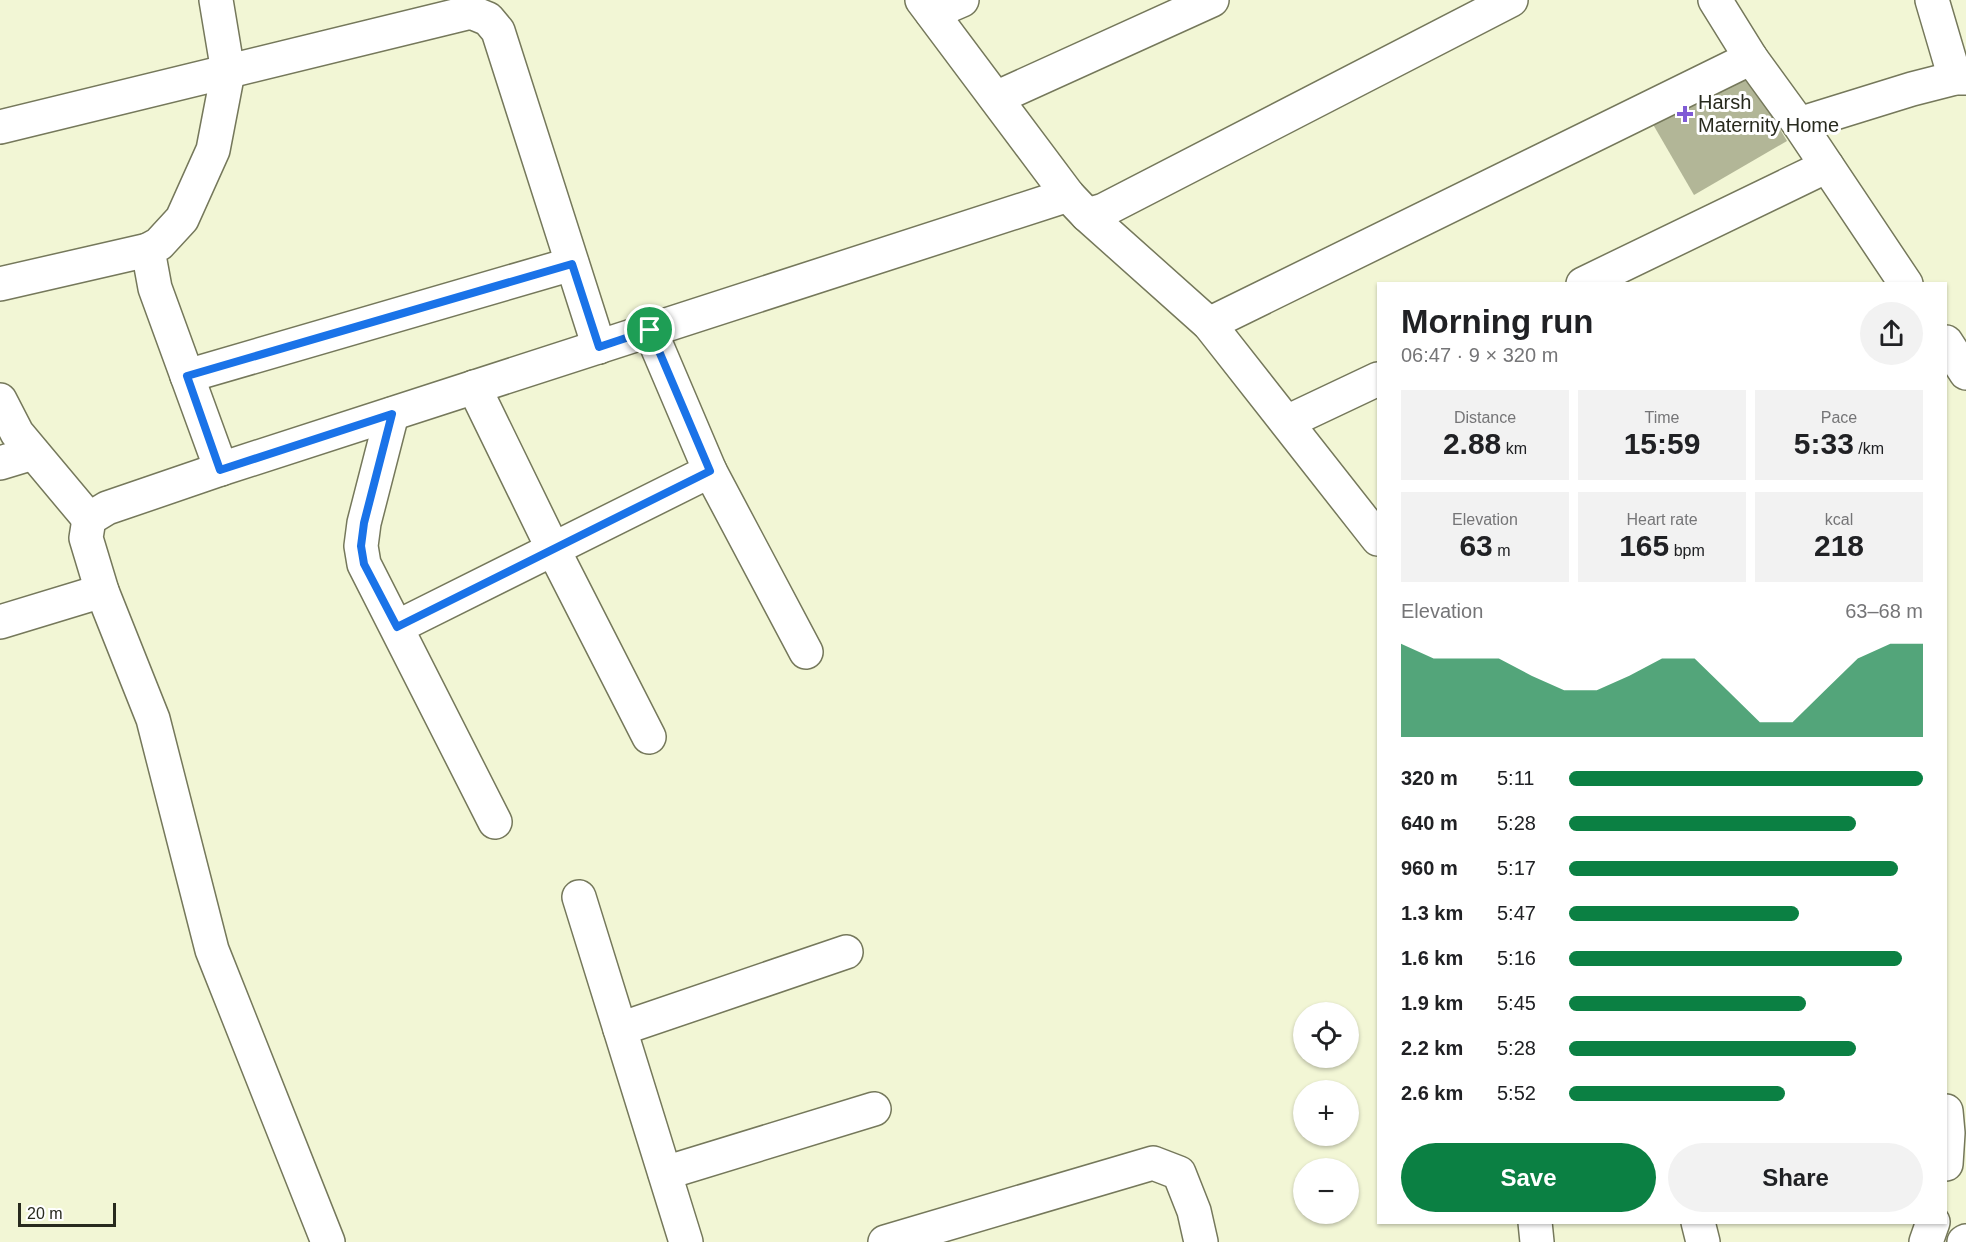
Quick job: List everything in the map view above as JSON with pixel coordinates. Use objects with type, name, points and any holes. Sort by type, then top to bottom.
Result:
[{"type":"street","points":[[0,284],[148,250],[159,244],[182,219],[213,150],[228,72],[216,0]]},
{"type":"street","points":[[962,0],[927,7],[1077,205],[1209,324],[1377,538]]},
{"type":"street","points":[[996,98],[1212,0]]},
{"type":"street","points":[[89,519],[107,508],[650,330],[1077,205],[1104,210],[1511,0]]},
{"type":"street","points":[[1715,0],[1751,58],[1799,124],[1905,282]]},
{"type":"street","points":[[1799,124],[1912,88],[1960,78],[1932,0]]},
{"type":"street","points":[[0,127],[471,12],[488,18],[498,31],[599,347]]},
{"type":"street","points":[[1209,324],[1751,58]]},
{"type":"street","points":[[1587,282],[1827,166]]},
{"type":"street","points":[[148,250],[156,288],[220,470]]},
{"type":"street","points":[[187,376],[572,264]]},
{"type":"street","points":[[650,330],[710,471],[806,652]]},
{"type":"street","points":[[1947,344],[1966,373]]},
{"type":"street","points":[[1287,422],[1377,379]]},
{"type":"street","points":[[474,387],[649,737]]},
{"type":"street","points":[[0,400],[17,433],[89,519],[86,538],[102,591],[153,719],[212,950],[328,1242]]},
{"type":"street","points":[[392,414],[364,523],[361,546],[364,564],[495,822]]},
{"type":"street","points":[[0,462],[33,453]]},
{"type":"street","points":[[397,627],[710,471]]},
{"type":"street","points":[[0,622],[102,591]]},
{"type":"street","points":[[579,897],[686,1242]]},
{"type":"street","points":[[620,1029],[846,952]]},
{"type":"street","points":[[665,1173],[874,1109]]},
{"type":"street","points":[[1947,1122],[1947,1148]]},
{"type":"street","points":[[885,1242],[1153,1163],[1179,1173],[1194,1211],[1202,1242]]},
{"type":"street","points":[[1535,1224],[1538,1242]]},
{"type":"street","points":[[1698,1224],[1703,1242]]},
{"type":"street","points":[[1926,1242],[1932,1224]]},
{"type":"building","points":[[1732,48],[1787,141],[1694,195],[1640,102]]},
{"type":"place","name":"Harsh Maternity Home","points":[[1685,114]]},
{"type":"route","points":[[572,264],[599,347],[650,330],[710,471],[397,627],[364,564],[361,546],[364,523],[392,414],[220,470],[187,376],[572,264]]}]
